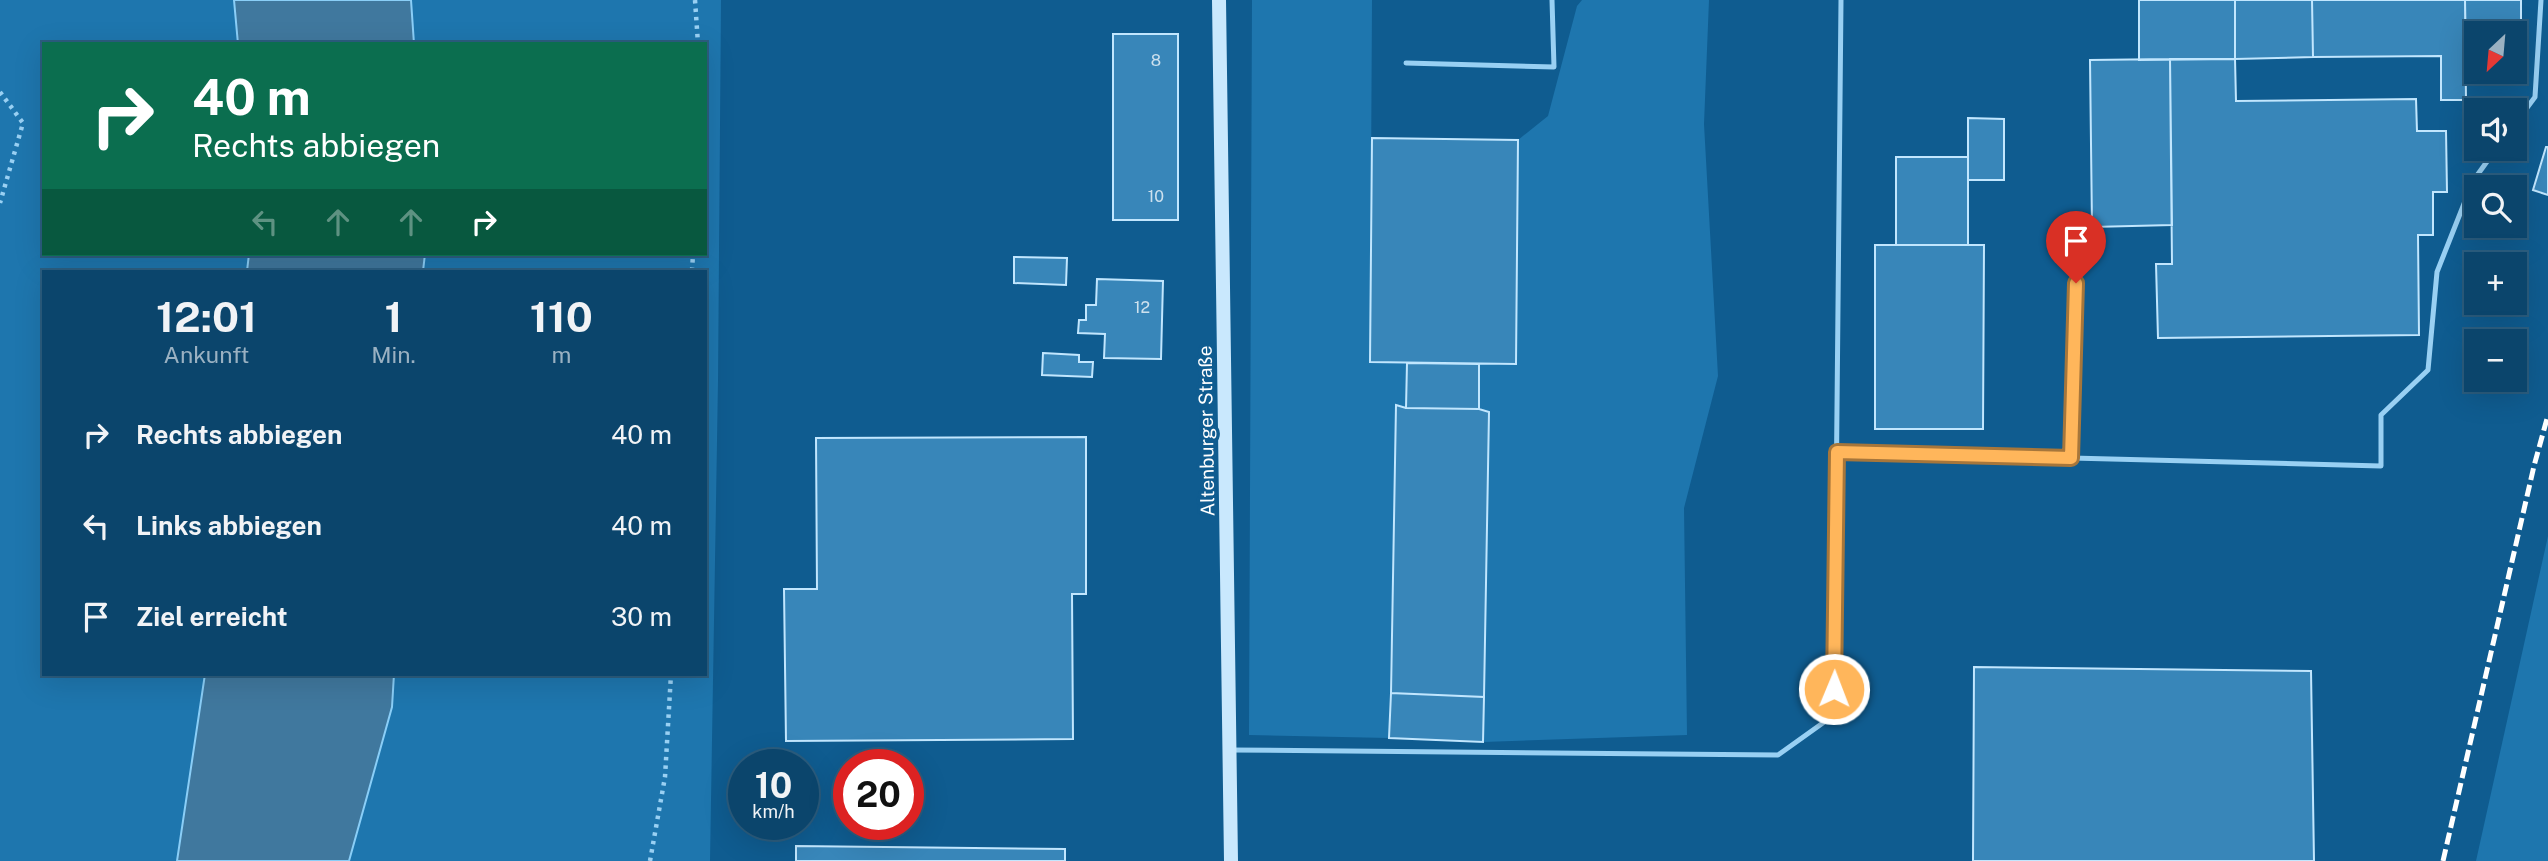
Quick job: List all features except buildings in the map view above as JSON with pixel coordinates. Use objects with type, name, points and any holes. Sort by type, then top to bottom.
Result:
[{"type":"street","name":"Altenburger Straße","points":[[1219,0],[1231,861]]},
{"type":"lane","points":[[1406,63],[1554,67],[1552,0]]},
{"type":"lane","points":[[1230,750],[1778,755],[1834,715],[1841,0]]},
{"type":"lane","points":[[2527,108],[2535,97],[2541,0]]},
{"type":"lane","points":[[1837,452],[2381,466],[2381,415],[2428,370],[2437,272],[2473,181],[2487,161]]},
{"type":"lane","points":[[2071,458],[2076,283]]},
{"type":"path","points":[[695,0],[698,42]]},
{"type":"path","points":[[0,92],[23,123],[0,202]]},
{"type":"path","points":[[650,861],[665,777],[671,676]]},
{"type":"shaded area","points":[[0,0],[234,0],[238,42],[42,42],[42,256],[249,256],[247,270],[42,270],[42,676],[205,676],[177,861],[0,861]]},
{"type":"shaded area","points":[[234,0],[411,0],[414,42],[238,42]]},
{"type":"shaded area","points":[[411,0],[721,0],[710,861],[349,861],[392,707],[394,676],[707,676],[707,270],[423,270],[425,256],[707,256],[707,42],[414,42]]},
{"type":"shaded area","points":[[1252,0],[1372,0],[1370,362],[1407,363],[1406,408],[1396,405],[1389,738],[1249,735]]},
{"type":"shaded area","points":[[1582,0],[1709,0],[1704,124],[1718,376],[1684,508],[1687,735],[1483,742],[1489,412],[1479,409],[1479,364],[1516,363],[1518,140],[1548,116],[1577,6]]},
{"type":"shaded area","points":[[249,256],[425,256],[423,270],[247,270]]},
{"type":"shaded area","points":[[2548,536],[2548,861],[2476,861]]},
{"type":"shaded area","points":[[205,676],[394,676],[392,707],[349,861],[177,861]]},
{"type":"railway","points":[[2443,861],[2548,415]]},
{"type":"route","points":[[1834,689],[1837,452],[2071,458],[2076,283]]}]
